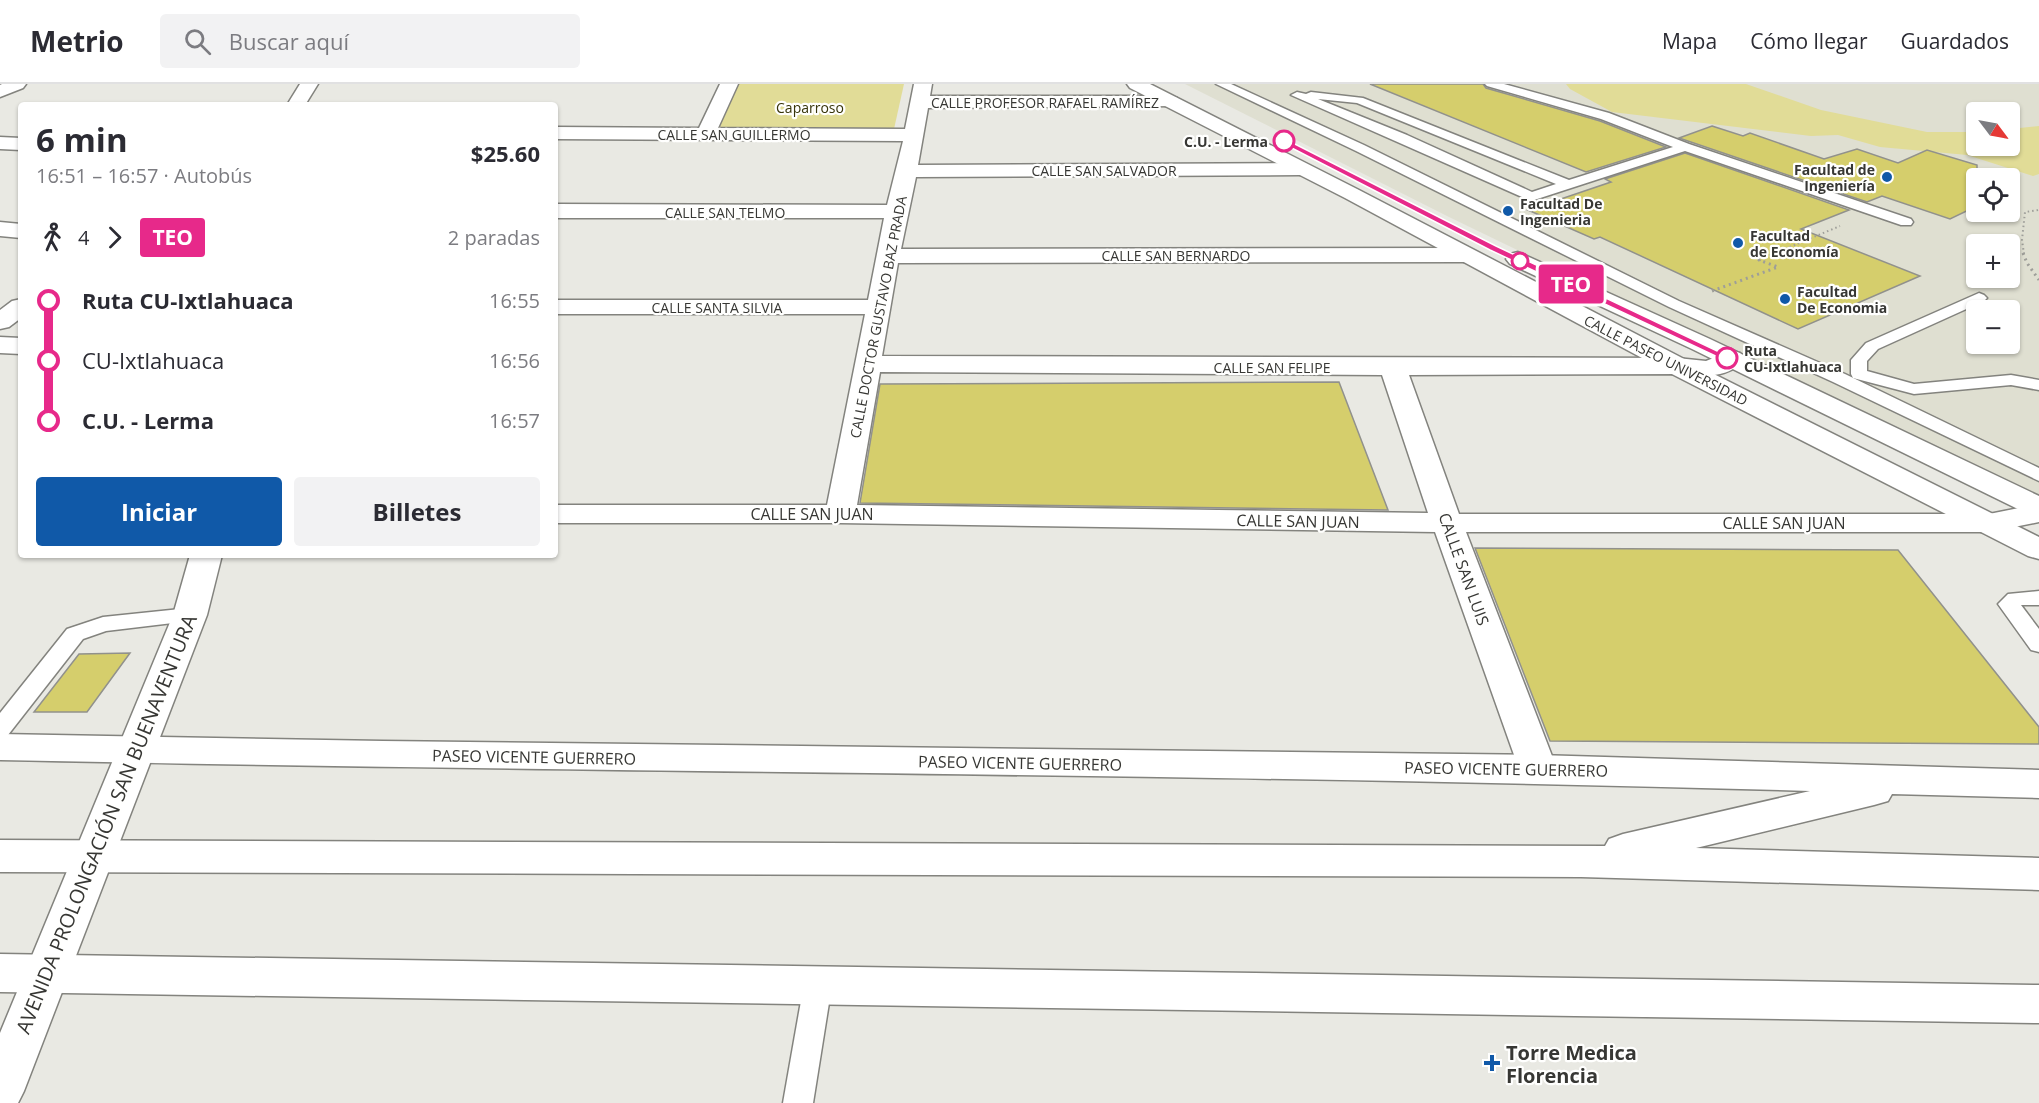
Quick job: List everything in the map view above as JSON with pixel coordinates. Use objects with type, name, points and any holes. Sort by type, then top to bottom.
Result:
[{"type":"street","points":[[0,92],[16,84]]},
{"type":"street","points":[[298,102],[309,84]]},
{"type":"street","points":[[706,134],[729,84]]},
{"type":"street","name":"CALLE PASEO UNIVERSIDAD","points":[[1136,84],[1170,93],[1493,248],[1701,344],[2039,510]]},
{"type":"street","name":"CALLE PROFESOR RAFAEL RAMÍREZ","points":[[922,93],[1170,93]]},
{"type":"street","name":"CALLE DOCTOR GUSTAVO BAZ PRADA","points":[[840,514],[896,212],[907,171],[922,93]]},
{"type":"street","name":"CALLE PASEO UNIVERSIDAD","points":[[1170,93],[1300,169],[1677,366],[2039,549]]},
{"type":"street","name":"CALLE SAN GUILLERMO","points":[[558,133],[914,135]]},
{"type":"street","points":[[0,143],[18,144]]},
{"type":"street","name":"CALLE SAN SALVADOR","points":[[907,171],[1300,169]]},
{"type":"street","name":"CALLE SAN TELMO","points":[[558,211],[896,212]]},
{"type":"street","points":[[0,229],[18,231]]},
{"type":"street","name":"CALLE SAN BERNARDO","points":[[888,256],[1464,255]]},
{"type":"street","name":"CALLE SANTA SILVIA","points":[[558,307],[878,307]]},
{"type":"street","points":[[0,322],[18,308]]},
{"type":"street","points":[[1677,366],[1679,354],[1701,344]]},
{"type":"street","points":[[0,345],[18,346]]},
{"type":"street","name":"CALLE SAN FELIPE","points":[[868,364],[1393,368],[1677,366],[1709,369],[1723,365],[1731,359]]},
{"type":"street","name":"CALLE SAN LUIS","points":[[1393,368],[1446,523],[1538,769]]},
{"type":"street","name":"CALLE SAN JUAN","points":[[558,514],[840,514],[1446,523],[1989,523],[2039,510]]},
{"type":"street","name":"AVENIDA PROLONGACIÓN SAN BUENAVENTURA","points":[[0,1091],[189,615],[205,558]]},
{"type":"street","name":"PASEO VICENTE GUERRERO","points":[[0,747],[136,751],[1538,769],[2039,784]]},
{"type":"street","points":[[1581,861],[1916,781]]},
{"type":"street","points":[[0,856],[1581,861],[2039,874]]},
{"type":"street","points":[[0,973],[2039,1004]]},
{"type":"lane","points":[[1222,84],[1360,148],[1674,304],[1839,378],[2039,476]]},
{"type":"lane","points":[[1491,84],[1605,116],[1685,147],[1906,222]]},
{"type":"lane","points":[[1247,95],[1332,95],[1359,100],[1566,184]]},
{"type":"lane","points":[[1287,95],[1403,138],[1531,197]]},
{"type":"lane","points":[[1360,148],[1403,138]]},
{"type":"lane","points":[[1487,211],[1685,147]]},
{"type":"lane","points":[[1859,374],[1859,360],[1872,346],[1979,298]]},
{"type":"lane","points":[[1839,378],[1859,374],[1914,389],[2012,380],[2039,385]]},
{"type":"lane","points":[[2039,598],[2015,599],[2009,604],[2039,645]]},
{"type":"lane","points":[[0,729],[75,633],[103,624],[189,615]]},
{"type":"lane","points":[[798,1103],[818,984]]},
{"type":"path","points":[[2039,210],[2025,213],[2020,244],[2032,272],[2039,280]]},
{"type":"path","points":[[1674,304],[1778,267],[1759,261],[1840,226]]},
{"type":"shaded area","points":[[1185,84],[2039,84],[2039,502],[1449,217]]},
{"type":"green space","name":"Caparroso","points":[[739,84],[904,84],[894,129],[716,129]]},
{"type":"green space","points":[[1566,84],[1746,84],[1821,110],[1927,132],[1966,132],[1966,155],[1880,147],[1838,135],[1811,136],[1612,112],[1570,89]]},
{"type":"green space","points":[[2039,126],[2039,174],[2033,176],[2020,172],[2020,168],[2008,168],[1970,156],[2020,156],[2020,128]]},
{"type":"building","points":[[1370,84],[1483,84],[1486,88],[1600,121],[1666,147],[1586,172]]},
{"type":"building","points":[[1712,126],[1743,136],[1750,133],[1824,159],[1857,149],[1898,163],[1927,150],[1977,165],[1977,168],[1966,168],[1966,211],[1950,219],[1882,196],[1867,202],[1679,138]]},
{"type":"building","name":"Facultad de Economía","points":[[1685,153],[1849,210],[1801,229],[1920,276],[1798,329],[1600,237],[1594,239],[1528,210],[1611,182],[1605,179]]},
{"type":"building","points":[[1339,382],[1388,510],[860,503],[880,384]]},
{"type":"building","points":[[1475,548],[1898,550],[2039,727],[2039,744],[1550,741]]},
{"type":"building","points":[[130,653],[87,712],[34,712],[79,654]]},
{"type":"bus line","name":"TEO","points":[[1284,141],[1493,248],[1727,358]]},
{"type":"place","name":"C.U. - Lerma","points":[[1284,141]]},
{"type":"place","name":"Facultad de Ingeniería","points":[[1887,177]]},
{"type":"place","name":"Facultad De Ingenieria","points":[[1508,211]]},
{"type":"place","name":"Facultad de Economía","points":[[1738,243]]},
{"type":"place","name":"Facultad De Economia","points":[[1785,299]]},
{"type":"place","name":"Ruta CU-Ixtlahuaca","points":[[1727,358]]},
{"type":"place","name":"Torre Medica Florencia","points":[[1492,1063]]}]
